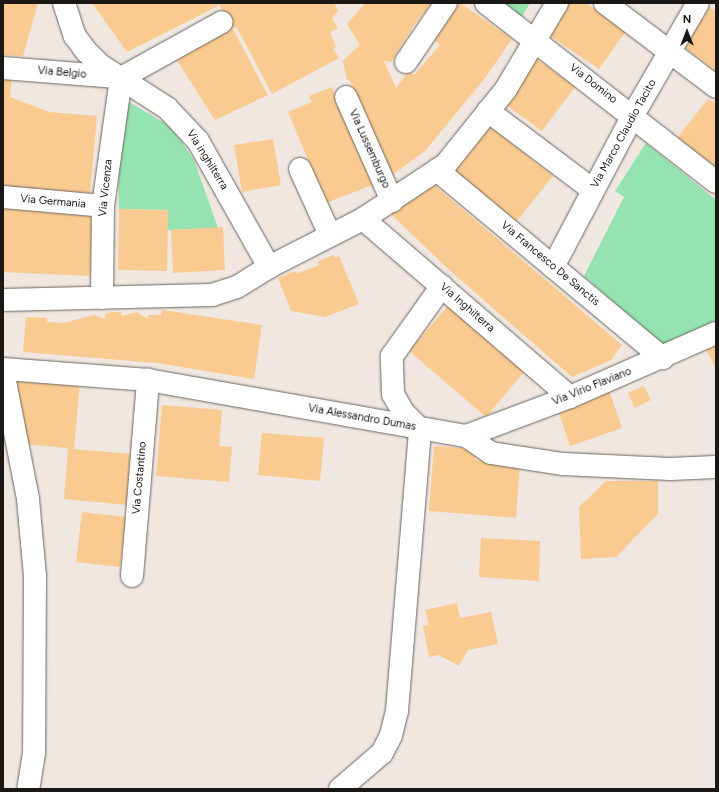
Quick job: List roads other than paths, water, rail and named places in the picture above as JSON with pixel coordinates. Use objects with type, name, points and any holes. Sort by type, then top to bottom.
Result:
[{"type":"street","name":"Via inghilterra","points":[[64,3],[75,36],[86,51],[100,65],[167,108],[198,141],[269,266]]},
{"type":"street","points":[[406,62],[446,3]]},
{"type":"street","name":"Via Domino","points":[[486,3],[633,115],[716,182]]},
{"type":"street","points":[[3,300],[218,294],[237,287],[269,266],[363,219],[446,164],[506,89],[557,3]]},
{"type":"street","points":[[605,3],[716,87]]},
{"type":"street","name":"Via Marco Claudio Tacito","points":[[553,266],[633,115],[698,3]]},
{"type":"street","points":[[121,78],[222,22]]},
{"type":"street","name":"Via Belgio","points":[[3,68],[121,78]]},
{"type":"street","name":"Via Vicenza","points":[[102,298],[103,206],[121,78]]},
{"type":"street","name":"Via Lussemburgo","points":[[346,97],[392,201]]},
{"type":"street","points":[[488,111],[593,190]]},
{"type":"street","points":[[300,169],[330,235]]},
{"type":"street","name":"Via Francesco De Sanctis","points":[[437,170],[663,358]]},
{"type":"street","name":"Via Germania","points":[[3,197],[103,206]]},
{"type":"street","name":"Via Inghilterra","points":[[363,219],[570,397]]},
{"type":"street","points":[[340,789],[382,753],[391,734],[397,711],[420,429],[403,412],[393,394],[392,356],[442,286]]},
{"type":"street","name":"Via Virio Flaviano","points":[[466,436],[570,397],[663,358],[716,333]]},
{"type":"street","points":[[3,370],[28,499],[35,576],[34,753],[28,789]]},
{"type":"street","name":"Via Alessandro Dumas","points":[[3,370],[148,380],[466,436],[491,453],[563,464],[670,469],[716,467]]},
{"type":"street","name":"Via Costantino","points":[[132,576],[148,380]]}]
